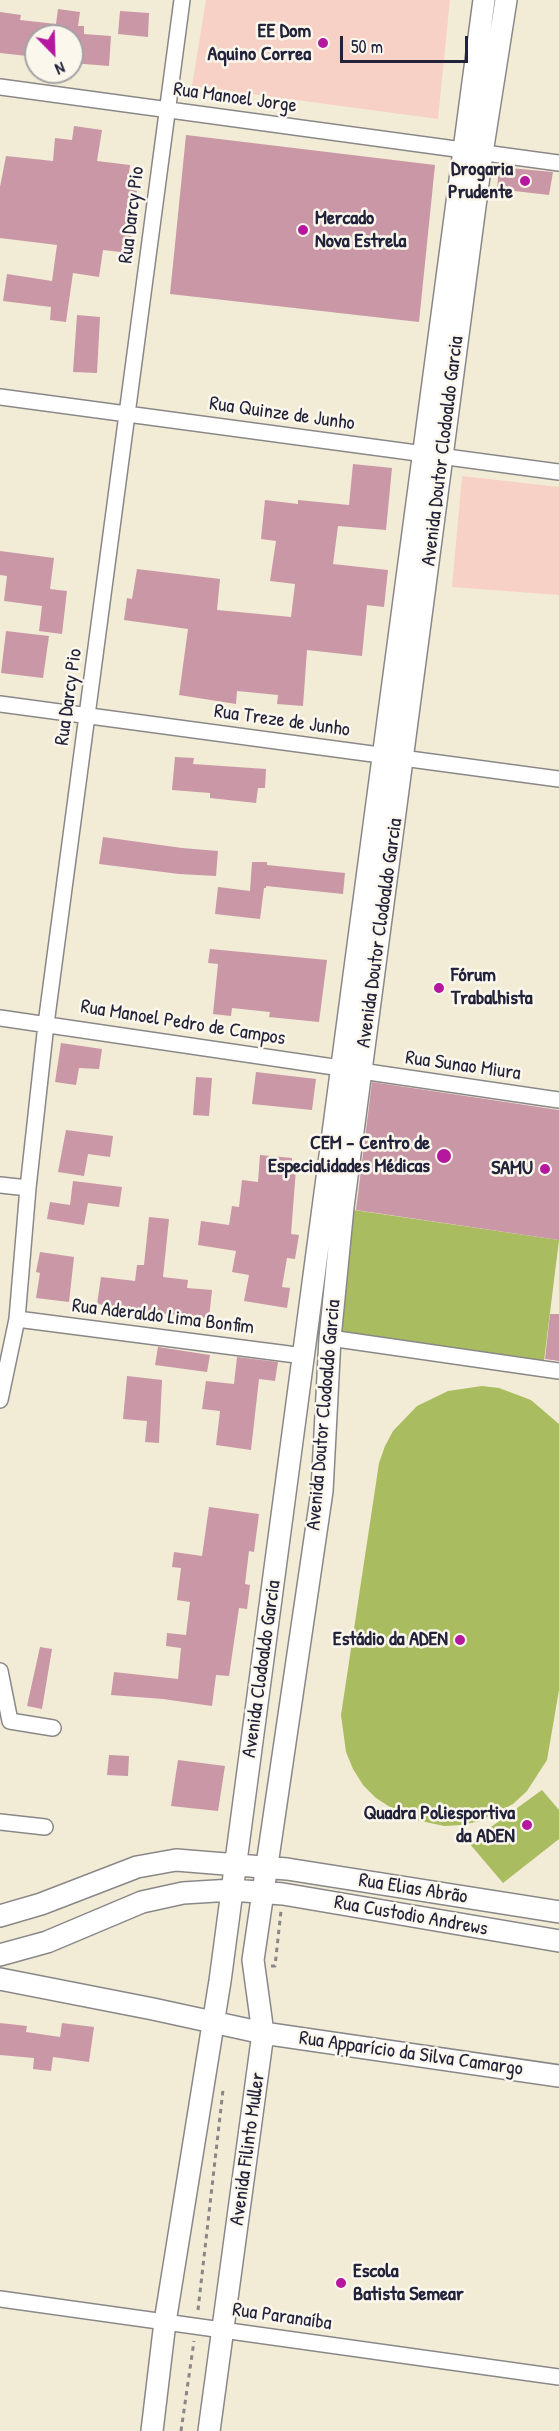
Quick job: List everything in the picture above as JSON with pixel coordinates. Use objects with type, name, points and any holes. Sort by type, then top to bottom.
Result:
[{"type":"main road","name":"Avenida Doutor Clodoaldo Garcia","points":[[304,1356],[351,1070],[393,757],[473,152],[484,0]]},
{"type":"main road","name":"Avenida Doutor Clodoaldo Garcia","points":[[473,152],[506,0]]},
{"type":"main road","name":"Avenida Doutor Clodoaldo Garcia","points":[[266,1867],[322,1491],[330,1338],[343,1207],[351,1070]]},
{"type":"main road","name":"Avenida Clodoaldo Garcia","points":[[213,2023],[304,1356]]},
{"type":"main road","points":[[270,1607],[304,1612]]},
{"type":"main road","points":[[264,1649],[297,1654]]},
{"type":"main road","name":"Rua Elias Abrão","points":[[0,1916],[41,1904],[137,1867],[176,1860],[266,1867],[559,1912]]},
{"type":"main road","name":"Avenida Filinto Muller","points":[[209,2431],[263,2033],[253,1960],[266,1867]]},
{"type":"main road","name":"Rua Custodio Andrews","points":[[0,1954],[47,1942],[142,1902],[183,1893],[232,1890],[262,1892],[559,1941]]},
{"type":"main road","name":"Rua Apparício da Silva Camargo","points":[[0,1979],[153,2008],[263,2033],[559,2076]]},
{"type":"main road","points":[[152,2431],[165,2322],[213,2023]]},
{"type":"street","name":"Rua Darcy Pio","points":[[0,1400],[17,1319],[28,1188],[46,1024],[182,0]]},
{"type":"street","name":"Rua Manoel Jorge","points":[[0,87],[559,163]]},
{"type":"street","name":"Rua Quinze de Junho","points":[[0,397],[559,472]]},
{"type":"street","name":"Rua Treze de Junho","points":[[0,704],[559,779]]},
{"type":"street","name":"Rua Manoel Pedro de Campos","points":[[0,1018],[351,1070]]},
{"type":"street","name":"Rua Sunao Miura","points":[[351,1070],[559,1100]]},
{"type":"street","points":[[0,1185],[28,1188]]},
{"type":"street","name":"Rua Aderaldo Lima Bonfim","points":[[17,1319],[304,1356]]},
{"type":"street","points":[[330,1338],[559,1371]]},
{"type":"street","points":[[0,1671],[10,1721],[53,1728]]},
{"type":"street","points":[[0,1822],[45,1827]]},
{"type":"street","name":"Rua Paranaíba","points":[[0,2299],[559,2377]]},
{"type":"path","points":[[181,2431],[196,2326],[224,2084]]},
{"type":"shaded area","name":"EE Dom Aquino Correa","points":[[206,0],[450,0],[438,119],[192,86]]},
{"type":"shaded area","points":[[462,476],[559,487],[559,595],[452,587]]},
{"type":"green space","points":[[347,1209],[559,1240],[544,1361],[351,1336],[336,1332]]},
{"type":"green space","points":[[482,1386],[499,1388],[531,1400],[559,1424],[559,1690],[547,1760],[527,1791],[513,1804],[480,1821],[444,1826],[407,1818],[376,1798],[363,1785],[346,1752],[341,1715],[379,1463],[385,1446],[393,1431],[417,1406],[448,1391]]},
{"type":"green space","name":"Quadra Poliesportiva da ADEN","points":[[542,1790],[559,1810],[559,1839],[503,1883],[469,1843]]},
{"type":"building","points":[[58,9],[80,12],[78,24],[56,24]]},
{"type":"building","points":[[120,11],[149,13],[148,37],[118,34]]},
{"type":"building","points":[[0,12],[21,15],[20,20],[56,24],[24,24],[24,56],[0,53]]},
{"type":"building","points":[[84,34],[111,36],[109,66],[84,64]]},
{"type":"building","points":[[74,126],[102,130],[97,161],[130,165],[127,189],[137,191],[129,253],[103,250],[99,277],[73,273],[66,322],[50,320],[51,307],[3,301],[7,274],[52,281],[57,245],[0,238],[0,187],[6,156],[53,161],[55,138],[72,140]]},
{"type":"building","name":"Mercado Nova Estrela","points":[[186,135],[435,165],[419,322],[170,294]]},
{"type":"building","name":"Drogaria Prudente","points":[[499,167],[553,172],[549,195],[497,189]]},
{"type":"building","points":[[77,315],[100,317],[97,373],[73,372]]},
{"type":"building","points":[[353,464],[392,468],[386,530],[338,526],[333,564],[388,570],[384,607],[367,605],[362,656],[307,650],[303,706],[277,704],[278,695],[237,691],[236,704],[179,695],[188,629],[124,620],[127,598],[132,599],[137,569],[220,579],[217,610],[291,617],[295,584],[270,581],[276,541],[261,539],[265,500],[298,504],[298,500],[349,505]]},
{"type":"building","points":[[0,551],[54,558],[50,589],[67,591],[62,634],[39,631],[42,606],[4,601],[7,576],[0,575]]},
{"type":"building","points":[[6,631],[49,636],[43,678],[1,673]]},
{"type":"building","points":[[175,757],[194,758],[193,764],[266,769],[265,788],[258,788],[256,803],[210,798],[210,793],[172,790]]},
{"type":"building","points":[[103,837],[218,851],[216,876],[99,864]]},
{"type":"building","points":[[252,862],[345,873],[343,894],[266,886],[260,919],[215,914],[218,887],[250,891]]},
{"type":"building","points":[[210,949],[327,960],[319,1022],[269,1017],[270,1012],[232,1008],[231,1016],[213,1014],[218,964],[208,963]]},
{"type":"building","points":[[61,1043],[102,1049],[99,1069],[79,1068],[76,1085],[55,1082]]},
{"type":"building","points":[[256,1072],[316,1079],[312,1110],[252,1104]]},
{"type":"building","points":[[196,1077],[212,1078],[209,1116],[193,1115]]},
{"type":"building","name":"CEM - Centro de Especialidades Médicas","points":[[372,1082],[559,1110],[559,1240],[356,1210]]},
{"type":"building","points":[[66,1130],[113,1136],[110,1157],[88,1154],[84,1176],[58,1172]]},
{"type":"building","points":[[260,1155],[292,1158],[292,1168],[296,1169],[291,1234],[299,1235],[295,1259],[287,1258],[282,1287],[290,1288],[287,1308],[244,1301],[249,1275],[232,1272],[236,1251],[198,1245],[201,1221],[229,1225],[232,1206],[239,1207],[242,1180],[258,1182]]},
{"type":"building","points":[[73,1181],[122,1187],[119,1207],[88,1203],[84,1225],[47,1219],[50,1202],[70,1205]]},
{"type":"building","points":[[149,1217],[169,1219],[163,1277],[188,1280],[187,1288],[212,1290],[209,1318],[158,1313],[157,1316],[97,1304],[101,1277],[135,1281],[137,1265],[144,1265]]},
{"type":"building","points":[[40,1252],[74,1257],[69,1302],[36,1298],[40,1273],[36,1272]]},
{"type":"building","points":[[550,1314],[559,1314],[559,1361],[545,1359]]},
{"type":"building","points":[[158,1347],[210,1355],[207,1372],[155,1365]]},
{"type":"building","points":[[237,1357],[278,1362],[275,1381],[259,1379],[251,1450],[216,1445],[220,1411],[202,1409],[206,1381],[234,1384]]},
{"type":"building","points":[[127,1376],[162,1380],[159,1443],[145,1442],[147,1421],[123,1419]]},
{"type":"building","points":[[209,1507],[259,1514],[254,1552],[249,1551],[245,1584],[250,1585],[247,1609],[239,1608],[229,1676],[216,1675],[212,1706],[111,1695],[114,1672],[178,1679],[181,1648],[166,1646],[167,1633],[186,1635],[190,1602],[177,1600],[181,1568],[172,1567],[174,1552],[202,1556]]},
{"type":"building","points":[[40,1647],[52,1649],[42,1709],[27,1706]]},
{"type":"building","points":[[109,1755],[129,1756],[128,1776],[107,1775]]},
{"type":"building","points":[[178,1760],[225,1766],[218,1811],[171,1806]]},
{"type":"building","points":[[0,2023],[27,2026],[26,2032],[60,2037],[62,2023],[94,2027],[89,2062],[53,2057],[51,2071],[33,2069],[34,2058],[0,2055]]},
{"type":"place","name":"EE Dom Aquino Correa","points":[[323,43]]},
{"type":"place","name":"Drogaria Prudente","points":[[525,181]]},
{"type":"place","name":"Mercado Nova Estrela","points":[[303,230]]},
{"type":"place","name":"Fórum Trabalhista","points":[[439,988]]},
{"type":"place","name":"CEM - Centro de Especialidades Médicas","points":[[444,1156]]},
{"type":"place","name":"SAMU","points":[[545,1169]]},
{"type":"place","name":"Estádio da ADEN","points":[[460,1640]]},
{"type":"place","name":"Quadra Poliesportiva da ADEN","points":[[527,1825]]},
{"type":"place","name":"Escola Batista Semear","points":[[341,2283]]}]
